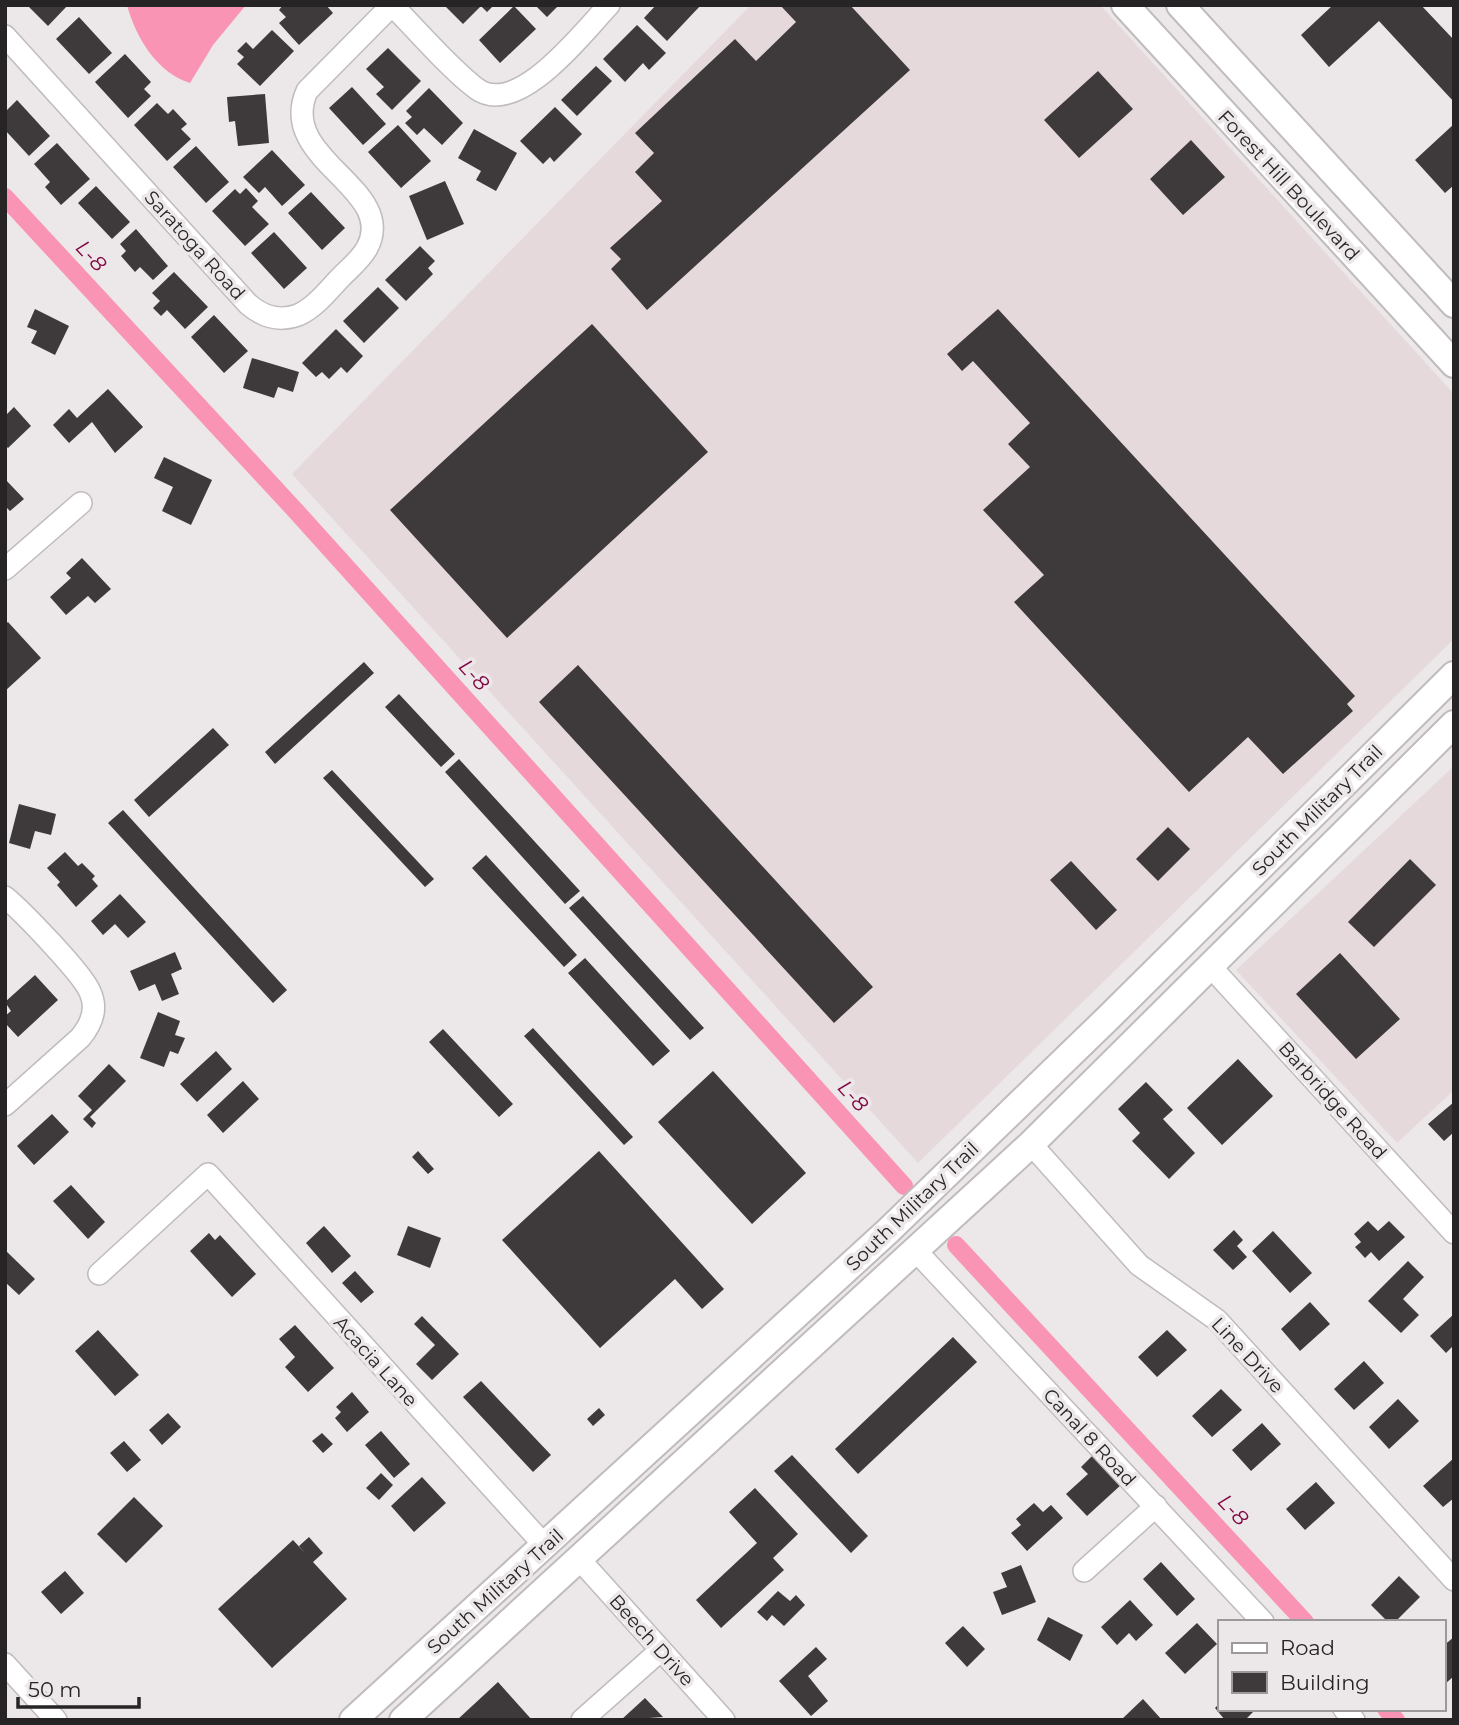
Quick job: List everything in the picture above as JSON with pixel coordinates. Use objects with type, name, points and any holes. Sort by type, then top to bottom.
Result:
[{"type":"main road","name":"Forest Hill Boulevard","points":[[1125,5],[1454,364]]},
{"type":"main road","name":"Forest Hill Boulevard","points":[[1180,5],[1454,304]]},
{"type":"main road","points":[[1266,159],[1332,172]]},
{"type":"main road","name":"South Military Trail","points":[[353,1720],[723,1384],[1106,1020],[1454,675]]},
{"type":"main road","name":"South Military Trail","points":[[411,1713],[917,1252],[1031,1144],[1454,724]]},
{"type":"main road","points":[[1149,1028],[1145,1012],[1153,995],[1273,876],[1291,837]]},
{"type":"main road","points":[[983,1189],[992,1161],[1102,1051],[1109,1039],[1106,1020]]},
{"type":"main road","points":[[580,1560],[578,1545],[584,1534],[704,1417],[723,1384]]},
{"type":"main road","points":[[411,1713],[447,1662],[536,1580],[546,1561],[545,1546]]},
{"type":"street","points":[[392,5],[479,90],[500,96],[531,84],[609,5]]},
{"type":"street","name":"Saratoga Road","points":[[5,36],[248,304],[267,317],[289,318],[310,308],[359,259],[370,240],[372,228],[367,207],[305,135],[301,124],[302,102],[307,92],[392,5]]},
{"type":"street","points":[[5,569],[81,503]]},
{"type":"street","points":[[5,897],[85,982],[91,993],[93,1017],[80,1038],[5,1105]]},
{"type":"street","name":"Barbridge Road","points":[[1211,967],[1454,1233]]},
{"type":"street","name":"Line Drive","points":[[1031,1144],[1139,1265],[1217,1320],[1454,1580]]},
{"type":"street","name":"Acacia Lane","points":[[99,1274],[208,1174],[545,1546]]},
{"type":"street","name":"Canal 8 Road","points":[[917,1252],[1261,1620]]},
{"type":"street","points":[[1084,1571],[1156,1506]]},
{"type":"street","name":"Beech Drive","points":[[580,1560],[724,1720]]},
{"type":"street","points":[[582,1720],[661,1650]]},
{"type":"street","points":[[5,1664],[56,1720]]},
{"type":"shaded area","points":[[127,5],[246,5],[213,45],[190,83],[167,71],[149,52]]},
{"type":"shaded area","points":[[751,5],[1100,5],[1454,394],[1454,639],[918,1163],[292,474]]},
{"type":"shaded area","points":[[1454,766],[1454,1090],[1397,1143],[1236,970]]},
{"type":"building","points":[[27,5],[68,5],[48,26]]},
{"type":"building","points":[[283,5],[326,5],[333,13],[299,45],[279,23],[286,17],[279,10]]},
{"type":"building","points":[[444,5],[494,5],[487,12],[481,6],[463,24]]},
{"type":"building","points":[[535,5],[559,5],[547,17]]},
{"type":"building","points":[[656,5],[701,5],[667,41],[644,18]]},
{"type":"building","points":[[780,5],[850,5],[910,70],[647,310],[611,269],[621,259],[610,248],[662,201],[635,172],[654,153],[635,133],[735,39],[756,61],[796,22]]},
{"type":"building","points":[[1333,5],[1421,5],[1454,40],[1454,102],[1379,21],[1329,67],[1301,35]]},
{"type":"building","points":[[514,6],[536,29],[500,63],[479,40]]},
{"type":"building","points":[[79,17],[112,53],[89,74],[56,39]]},
{"type":"building","points":[[637,25],[666,53],[649,70],[643,63],[625,82],[603,59]]},
{"type":"building","points":[[272,30],[294,51],[260,86],[237,64],[244,57],[237,51],[246,42],[253,49]]},
{"type":"building","points":[[388,48],[421,81],[392,110],[376,94],[384,87],[366,69]]},
{"type":"building","points":[[125,54],[151,82],[144,89],[151,96],[128,118],[95,82]]},
{"type":"building","points":[[596,66],[612,81],[577,116],[561,100]]},
{"type":"building","points":[[1098,71],[1133,109],[1079,158],[1044,120]]},
{"type":"building","points":[[352,87],[386,124],[363,145],[329,108]]},
{"type":"building","points":[[429,88],[463,123],[442,145],[424,128],[417,135],[405,123],[412,117],[406,111]]},
{"type":"building","points":[[265,94],[269,143],[238,146],[235,121],[229,122],[227,97]]},
{"type":"building","points":[[17,100],[50,136],[29,156],[5,130],[5,112]]},
{"type":"building","points":[[157,103],[168,114],[173,109],[187,124],[181,129],[191,139],[167,161],[134,125]]},
{"type":"building","points":[[555,107],[582,134],[554,162],[550,157],[543,164],[520,141]]},
{"type":"building","points":[[1454,124],[1454,185],[1445,193],[1415,160]]},
{"type":"building","points":[[398,125],[431,161],[401,188],[368,152]]},
{"type":"building","points":[[474,129],[517,153],[496,191],[476,180],[481,171],[458,158]]},
{"type":"building","points":[[1191,140],[1225,177],[1183,215],[1150,179]]},
{"type":"building","points":[[57,143],[90,179],[61,205],[45,187],[50,182],[34,164]]},
{"type":"building","points":[[196,146],[229,182],[206,203],[173,167]]},
{"type":"building","points":[[272,150],[305,185],[282,206],[265,187],[259,193],[243,177]]},
{"type":"building","points":[[445,181],[464,224],[427,240],[409,196]]},
{"type":"building","points":[[96,186],[130,222],[112,239],[78,203]]},
{"type":"building","points":[[246,188],[258,201],[252,207],[269,224],[245,246],[212,211],[235,189],[240,194]]},
{"type":"building","points":[[311,192],[345,228],[322,250],[288,213]]},
{"type":"building","points":[[136,229],[168,266],[153,280],[140,267],[135,272],[121,256],[126,251],[120,244]]},
{"type":"building","points":[[274,232],[307,268],[284,289],[251,253]]},
{"type":"building","points":[[420,246],[435,261],[428,268],[433,274],[406,301],[385,280]]},
{"type":"building","points":[[174,272],[208,307],[185,329],[167,310],[161,316],[153,308],[160,301],[152,293]]},
{"type":"building","points":[[378,287],[399,308],[364,343],[343,321]]},
{"type":"building","points":[[35,309],[69,326],[55,355],[31,343],[37,331],[27,327]]},
{"type":"building","points":[[998,309],[1355,696],[1347,704],[1353,711],[1283,774],[1248,737],[1189,792],[1014,602],[1044,575],[983,510],[1030,467],[1008,444],[1030,423],[973,361],[962,371],[947,354]]},
{"type":"building","points":[[214,315],[248,351],[224,373],[191,337]]},
{"type":"building","points":[[592,324],[708,452],[507,638],[390,510]]},
{"type":"building","points":[[336,329],[363,356],[347,373],[341,367],[329,379],[322,372],[316,377],[302,363]]},
{"type":"building","points":[[252,358],[299,372],[293,392],[278,387],[274,398],[243,388]]},
{"type":"building","points":[[108,389],[143,427],[115,453],[92,422],[69,443],[53,425],[69,409],[77,418]]},
{"type":"building","points":[[14,407],[31,426],[8,448],[5,445],[5,416]]},
{"type":"building","points":[[164,457],[212,480],[191,525],[162,511],[173,487],[154,478]]},
{"type":"building","points":[[5,479],[24,499],[10,511],[5,506]]},
{"type":"building","points":[[82,558],[111,589],[95,603],[88,596],[66,615],[50,597],[71,578],[66,573]]},
{"type":"building","points":[[8,622],[41,658],[5,691],[5,624]]},
{"type":"building","points":[[364,662],[374,673],[275,764],[265,752]]},
{"type":"building","points":[[578,665],[873,987],[834,1023],[539,702]]},
{"type":"building","points":[[399,694],[455,754],[441,767],[385,707]]},
{"type":"building","points":[[213,728],[229,745],[149,817],[134,800]]},
{"type":"building","points":[[459,759],[580,891],[565,904],[445,772]]},
{"type":"building","points":[[332,770],[434,879],[425,887],[323,778]]},
{"type":"building","points":[[19,804],[56,814],[51,835],[35,831],[30,849],[9,843]]},
{"type":"building","points":[[123,810],[287,990],[273,1003],[108,823]]},
{"type":"building","points":[[1168,827],[1190,849],[1158,881],[1136,859]]},
{"type":"building","points":[[65,852],[78,866],[82,863],[95,876],[92,879],[98,886],[76,907],[57,885],[60,882],[47,868]]},
{"type":"building","points":[[486,855],[577,955],[564,967],[472,868]]},
{"type":"building","points":[[1410,859],[1436,885],[1374,947],[1348,922]]},
{"type":"building","points":[[1071,861],[1117,910],[1096,930],[1050,880]]},
{"type":"building","points":[[120,894],[146,922],[128,938],[115,924],[103,935],[91,921]]},
{"type":"building","points":[[583,896],[704,1028],[690,1040],[569,908]]},
{"type":"building","points":[[175,952],[182,969],[171,974],[179,994],[162,1001],[155,984],[139,991],[130,971]]},
{"type":"building","points":[[1340,953],[1400,1019],[1356,1059],[1296,994]]},
{"type":"building","points":[[585,958],[670,1051],[653,1066],[568,973]]},
{"type":"building","points":[[35,975],[58,1000],[18,1037],[5,1023],[5,1016],[11,1011],[5,1002]]},
{"type":"building","points":[[158,1012],[180,1021],[175,1035],[185,1038],[178,1054],[170,1051],[164,1067],[140,1058]]},
{"type":"building","points":[[533,1028],[633,1137],[624,1145],[524,1036]]},
{"type":"building","points":[[443,1029],[513,1104],[499,1117],[429,1042]]},
{"type":"building","points":[[216,1051],[232,1069],[197,1102],[180,1084]]},
{"type":"building","points":[[1238,1059],[1273,1096],[1222,1145],[1187,1108]]},
{"type":"building","points":[[109,1064],[126,1081],[90,1117],[96,1123],[92,1128],[83,1119],[92,1110],[78,1096]]},
{"type":"building","points":[[713,1071],[806,1173],[752,1224],[658,1122]]},
{"type":"building","points":[[243,1081],[259,1099],[223,1133],[207,1115]]},
{"type":"building","points":[[1146,1082],[1173,1110],[1163,1119],[1195,1153],[1169,1179],[1132,1141],[1140,1133],[1118,1109]]},
{"type":"building","points":[[1454,1102],[1454,1132],[1444,1141],[1428,1124]]},
{"type":"building","points":[[52,1114],[69,1132],[34,1165],[17,1146]]},
{"type":"building","points":[[418,1151],[434,1169],[428,1174],[412,1157]]},
{"type":"building","points":[[599,1151],[724,1289],[702,1309],[675,1279],[600,1348],[502,1240]]},
{"type":"building","points":[[71,1185],[105,1222],[88,1239],[53,1201]]},
{"type":"building","points":[[1368,1221],[1378,1231],[1389,1221],[1405,1237],[1379,1261],[1371,1252],[1365,1258],[1355,1247],[1361,1242],[1354,1234]]},
{"type":"building","points":[[324,1226],[351,1256],[332,1273],[306,1243]]},
{"type":"building","points":[[408,1226],[441,1238],[430,1268],[397,1255]]},
{"type":"building","points":[[1234,1230],[1243,1240],[1237,1246],[1247,1257],[1233,1270],[1213,1250]]},
{"type":"building","points":[[1273,1231],[1312,1273],[1290,1293],[1252,1251]]},
{"type":"building","points":[[209,1233],[215,1240],[220,1235],[256,1274],[232,1297],[190,1251]]},
{"type":"building","points":[[5,1250],[35,1279],[19,1295],[5,1282]]},
{"type":"building","points":[[1408,1261],[1424,1277],[1403,1299],[1419,1315],[1401,1333],[1368,1301]]},
{"type":"building","points":[[355,1271],[374,1292],[361,1303],[342,1283]]},
{"type":"building","points":[[1310,1302],[1330,1324],[1300,1351],[1281,1329]]},
{"type":"building","points":[[1454,1314],[1454,1345],[1446,1353],[1430,1336]]},
{"type":"building","points":[[422,1316],[459,1354],[432,1380],[416,1364],[435,1345],[414,1324]]},
{"type":"building","points":[[295,1325],[334,1368],[308,1392],[285,1367],[295,1357],[279,1339]]},
{"type":"building","points":[[98,1330],[139,1375],[115,1396],[75,1351]]},
{"type":"building","points":[[1167,1330],[1187,1350],[1157,1377],[1138,1357]]},
{"type":"building","points":[[953,1337],[977,1362],[858,1474],[835,1449]]},
{"type":"building","points":[[1364,1361],[1384,1383],[1354,1410],[1334,1389]]},
{"type":"building","points":[[481,1381],[551,1455],[533,1472],[463,1397]]},
{"type":"building","points":[[1221,1389],[1242,1410],[1212,1437],[1192,1416]]},
{"type":"building","points":[[352,1392],[369,1412],[347,1432],[335,1418],[341,1412],[336,1407]]},
{"type":"building","points":[[1398,1399],[1419,1421],[1389,1449],[1369,1427]]},
{"type":"building","points":[[599,1408],[605,1415],[593,1426],[587,1419]]},
{"type":"building","points":[[168,1413],[181,1427],[162,1445],[149,1430]]},
{"type":"building","points":[[1262,1423],[1281,1444],[1251,1471],[1232,1450]]},
{"type":"building","points":[[381,1431],[410,1464],[394,1478],[365,1445]]},
{"type":"building","points":[[322,1433],[333,1444],[323,1453],[312,1441]]},
{"type":"building","points":[[124,1441],[141,1460],[127,1472],[110,1453]]},
{"type":"building","points":[[1094,1454],[1122,1484],[1087,1516],[1066,1494],[1088,1474],[1081,1467]]},
{"type":"building","points":[[792,1455],[868,1536],[851,1553],[774,1471]]},
{"type":"building","points":[[1454,1458],[1454,1498],[1443,1507],[1423,1486]]},
{"type":"building","points":[[381,1473],[393,1485],[379,1500],[366,1488]]},
{"type":"building","points":[[422,1477],[446,1503],[414,1532],[391,1506]]},
{"type":"building","points":[[1316,1482],[1335,1503],[1305,1530],[1286,1509]]},
{"type":"building","points":[[755,1488],[798,1534],[773,1558],[784,1570],[721,1628],[696,1600],[757,1543],[729,1512]]},
{"type":"building","points":[[134,1497],[163,1526],[126,1563],[97,1534]]},
{"type":"building","points":[[1034,1503],[1043,1512],[1051,1505],[1063,1518],[1027,1551],[1011,1533],[1021,1525],[1016,1519]]},
{"type":"building","points":[[309,1537],[323,1553],[313,1562],[347,1599],[272,1668],[218,1609],[293,1540],[305,1553],[299,1546]]},
{"type":"building","points":[[1161,1562],[1195,1599],[1177,1616],[1143,1579]]},
{"type":"building","points":[[1021,1565],[1036,1602],[1002,1615],[993,1592],[1007,1587],[1001,1573]]},
{"type":"building","points":[[65,1571],[84,1593],[61,1614],[41,1592]]},
{"type":"building","points":[[1399,1576],[1420,1597],[1397,1620],[1386,1620],[1371,1605]]},
{"type":"building","points":[[778,1591],[790,1601],[796,1595],[805,1605],[784,1626],[772,1615],[767,1621],[757,1612]]},
{"type":"building","points":[[1130,1600],[1153,1625],[1136,1641],[1129,1633],[1117,1645],[1101,1627]]},
{"type":"building","points":[[1048,1617],[1083,1635],[1070,1661],[1037,1640]]},
{"type":"building","points":[[1197,1623],[1217,1644],[1185,1674],[1165,1653]]},
{"type":"building","points":[[963,1626],[985,1649],[967,1667],[945,1643]]},
{"type":"building","points":[[1454,1637],[1454,1676],[1445,1684],[1445,1644]]},
{"type":"building","points":[[816,1647],[827,1659],[808,1676],[828,1701],[811,1716],[779,1681]]},
{"type":"building","points":[[498,1682],[532,1720],[457,1720]]},
{"type":"building","points":[[645,1698],[663,1717],[621,1720]]},
{"type":"building","points":[[1143,1699],[1162,1720],[1121,1720]]},
{"type":"building","points":[[1218,1705],[1218,1711],[1254,1711],[1245,1720],[1225,1720],[1215,1708]]},
{"type":"waterway","name":"L-8","points":[[5,197],[294,509],[904,1186]]},
{"type":"waterway","name":"L-8","points":[[956,1245],[1303,1620]]},
{"type":"waterway","name":"L-8","points":[[1388,1711],[1396,1720]]}]
